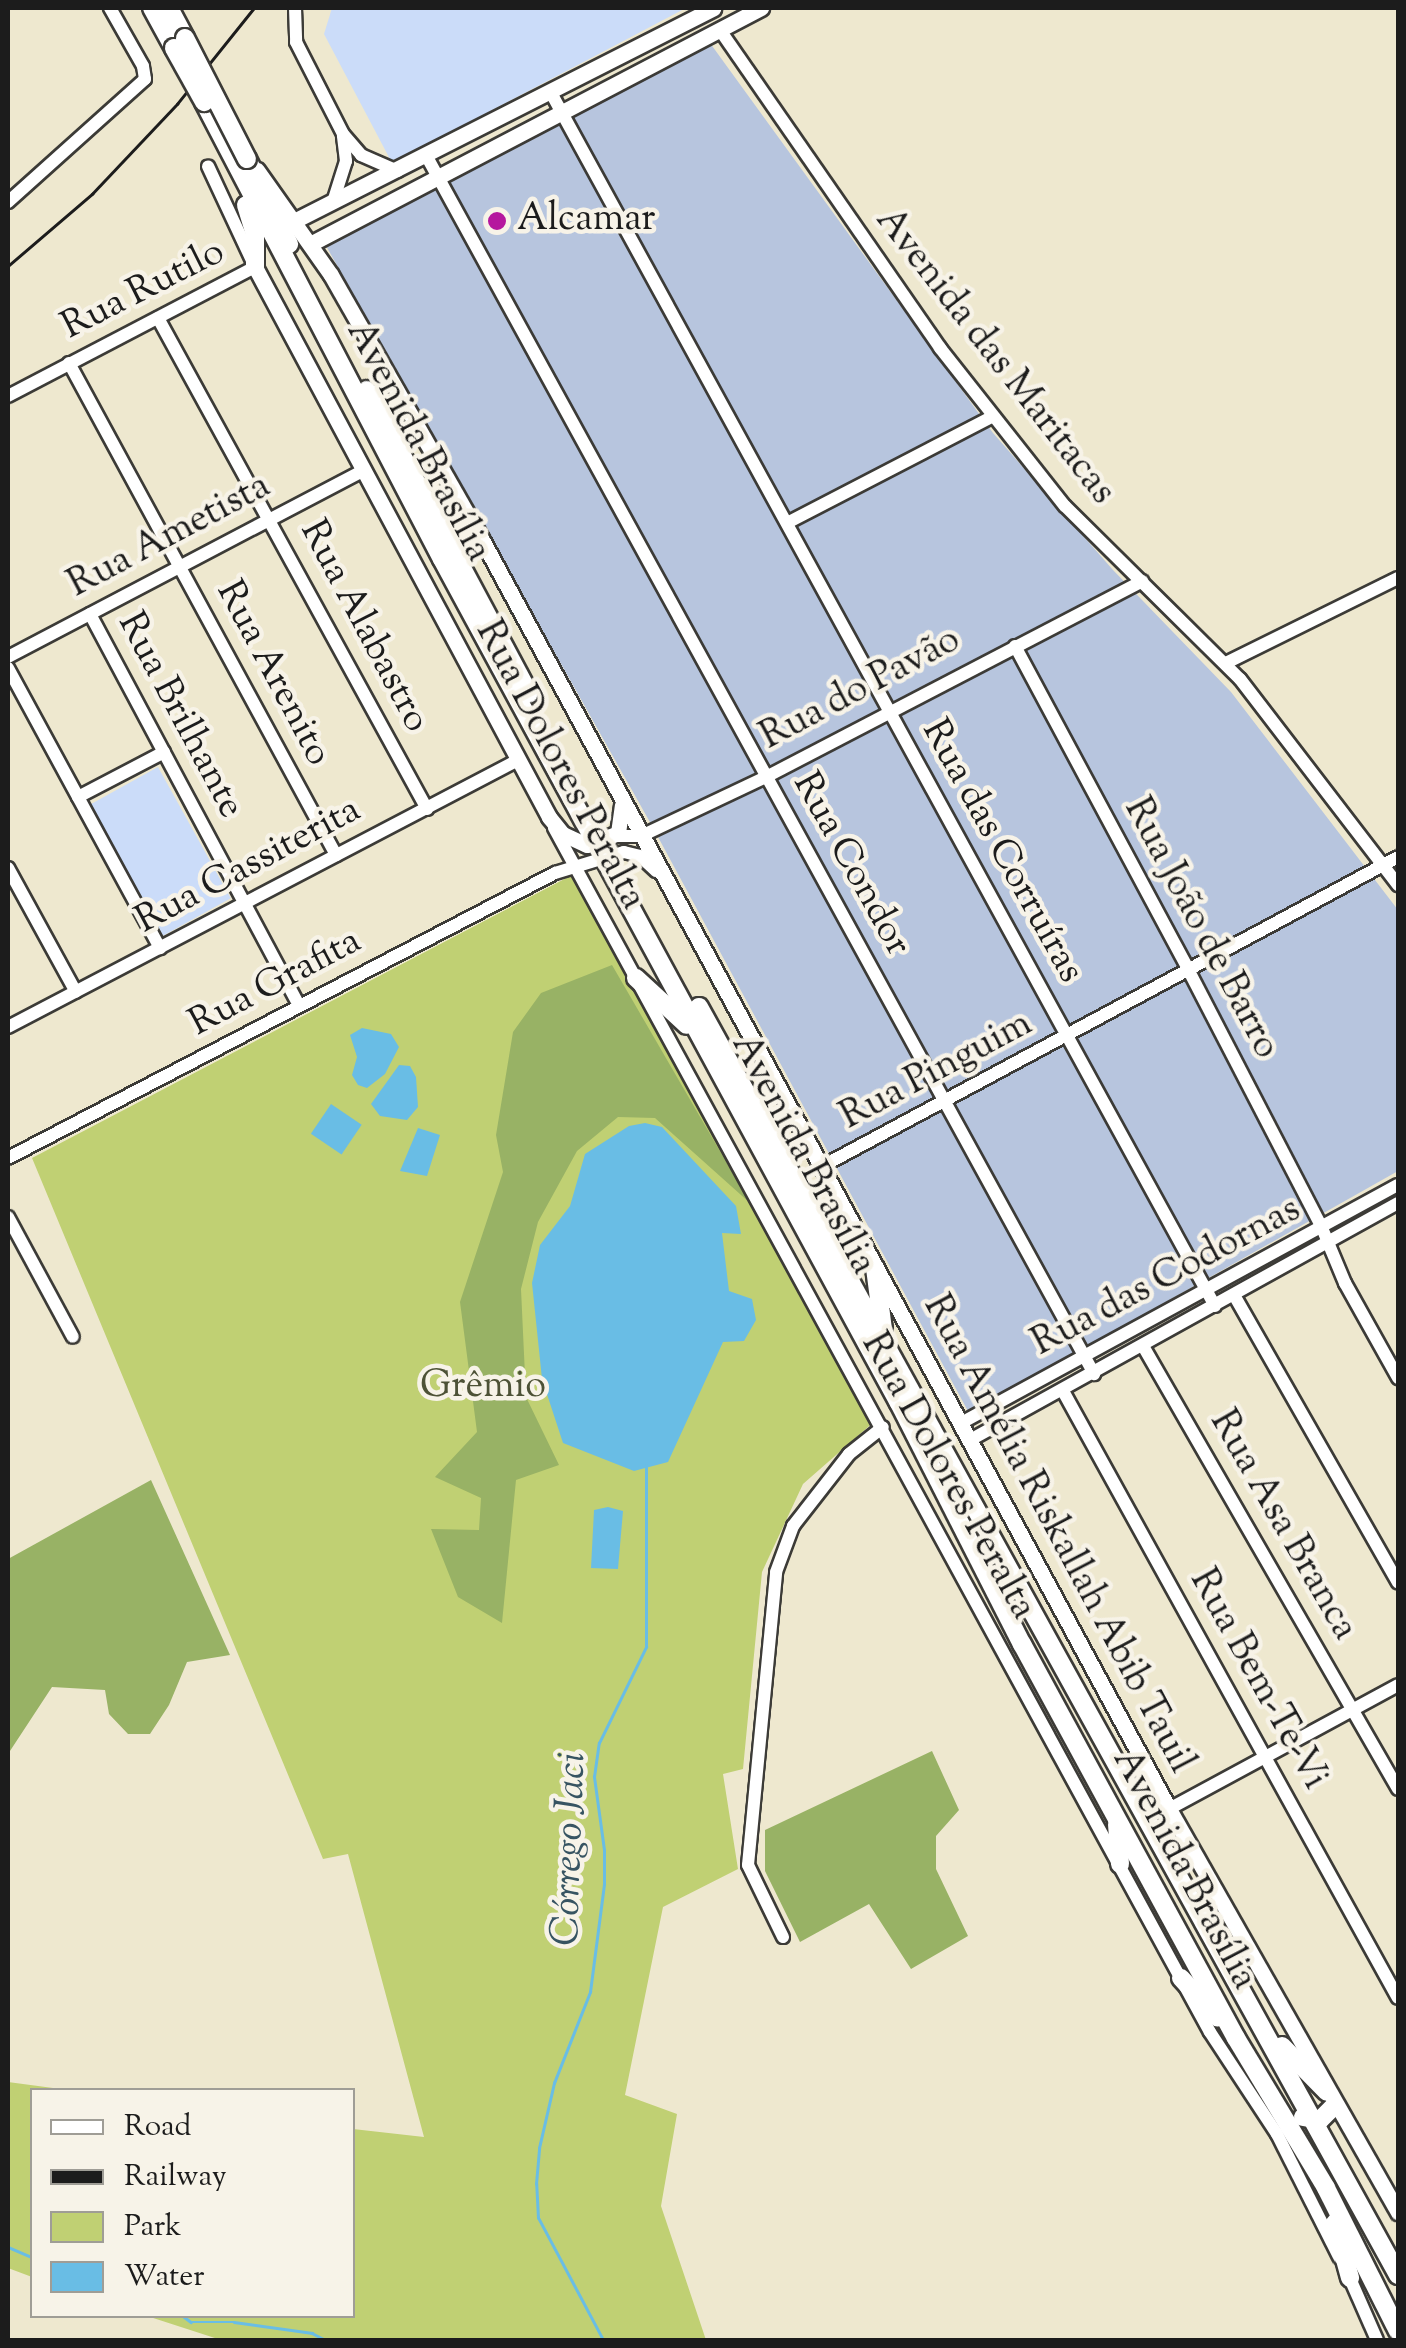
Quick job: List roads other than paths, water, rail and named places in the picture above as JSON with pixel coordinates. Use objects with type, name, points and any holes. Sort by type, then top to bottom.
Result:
[{"type":"highway","name":"Avenida Brasília","points":[[152,8],[180,43],[1022,1644],[1103,1786],[1236,2038],[1326,2188],[1398,2330]]},
{"type":"highway","name":"Avenida Brasília","points":[[169,8],[204,102],[241,162]]},
{"type":"highway","points":[[241,162],[255,235],[255,267]]},
{"type":"highway","name":"Avenida Brasília","points":[[606,849],[1230,1971],[1326,2108],[1365,2215],[1398,2275]]},
{"type":"highway","points":[[636,978],[675,1010],[718,1068]]},
{"type":"highway","points":[[875,1268],[877,1308],[903,1382]]},
{"type":"highway","points":[[1103,1786],[1120,1838],[1120,1864]]},
{"type":"highway","points":[[1230,1971],[1326,2108],[1300,2116],[1254,2066]]},
{"type":"highway","points":[[1182,1978],[1236,2038]]},
{"type":"highway","points":[[1326,2188],[1350,2278]]},
{"type":"main road","points":[[296,220],[427,157],[713,8]]},
{"type":"main road","points":[[312,243],[437,174],[761,8]]},
{"type":"main road","name":"Rua Amélia Riskallah Abib Tauil","points":[[241,162],[296,220],[312,243],[480,538],[820,1168],[963,1422],[1326,2108],[1391,2185],[1398,2212]]},
{"type":"main road","name":"Rua Dolores Peralta","points":[[255,267],[549,817]]},
{"type":"main road","points":[[549,817],[576,843],[606,849],[621,828],[622,805]]},
{"type":"street","points":[[8,202],[145,79],[142,66],[110,8]]},
{"type":"street","points":[[295,8],[296,42],[342,134],[361,156],[398,171]]},
{"type":"street","name":"Avenida das Maritacas","points":[[720,30],[940,348],[1064,506],[1226,663],[1398,885]]},
{"type":"street","name":"Rua das Corruíras","points":[[550,91],[1215,1306]]},
{"type":"street","points":[[333,202],[346,161],[342,134]]},
{"type":"street","name":"Rua Condor","points":[[427,157],[1094,1374]]},
{"type":"street","name":"Rua Dolores Peralta","points":[[208,166],[255,267]]},
{"type":"street","name":"Rua Rutilo","points":[[8,396],[255,267]]},
{"type":"street","name":"Rua Alabastro","points":[[158,318],[271,518],[426,809]]},
{"type":"street","name":"Rua Arenito","points":[[70,364],[336,855]]},
{"type":"street","points":[[786,523],[994,416]]},
{"type":"street","name":"Rua Ametista","points":[[8,657],[362,471]]},
{"type":"street","points":[[1226,663],[1398,578]]},
{"type":"street","name":"Rua do Pavão","points":[[606,849],[768,776],[1142,581]]},
{"type":"street","name":"Rua Brilhante","points":[[90,614],[299,1006]]},
{"type":"street","name":"Rua João de Barro","points":[[1014,646],[1190,971],[1325,1235],[1345,1283],[1398,1378]]},
{"type":"street","points":[[8,668],[160,948]]},
{"type":"street","points":[[78,798],[164,752]]},
{"type":"street","name":"Rua Cassiterita","points":[[8,1027],[518,760]]},
{"type":"street","name":"Rua Dolores Peralta","points":[[549,817],[1182,1978],[1277,2134],[1377,2340]]},
{"type":"street","points":[[593,897],[591,875],[606,849],[640,856],[665,880]]},
{"type":"street","name":"Rua Grafita","points":[[8,1158],[606,849]]},
{"type":"street","name":"Rua Pinguim","points":[[820,1168],[1398,858]]},
{"type":"street","points":[[8,868],[76,992]]},
{"type":"street","name":"Rua das Codornas","points":[[972,1439],[1251,1285],[1398,1185]]},
{"type":"street","name":"Rua das Codornas","points":[[963,1422],[1242,1270],[1398,1203]]},
{"type":"street","points":[[8,1218],[74,1337]]},
{"type":"street","points":[[1242,1270],[1251,1285]]},
{"type":"street","points":[[1234,1295],[1398,1583]]},
{"type":"street","name":"Rua Asa Branca","points":[[1143,1346],[1398,1789]]},
{"type":"street","name":"Rua Bem-Te-Vi","points":[[1062,1391],[1398,1998]]},
{"type":"street","points":[[783,1937],[748,1865],[776,1572],[793,1526],[849,1454],[883,1426]]},
{"type":"street","points":[[1169,1809],[1398,1686]]},
{"type":"water","points":[[362,1028],[391,1034],[399,1047],[385,1074],[367,1088],[358,1085],[352,1075],[357,1057],[350,1035]]},
{"type":"water","points":[[399,1065],[410,1066],[416,1077],[418,1107],[407,1120],[380,1116],[371,1104]]},
{"type":"water","points":[[331,1104],[362,1125],[342,1155],[311,1134]]},
{"type":"water","points":[[645,1123],[662,1127],[736,1206],[741,1234],[722,1233],[729,1291],[752,1299],[756,1320],[744,1341],[723,1342],[668,1462],[634,1471],[563,1443],[542,1379],[532,1283],[540,1245],[570,1206],[585,1154],[629,1126]]},
{"type":"water","points":[[418,1128],[440,1135],[427,1176],[400,1171]]},
{"type":"water","points":[[608,1507],[623,1511],[618,1569],[591,1568],[594,1510]]},
{"type":"waterway","name":"Córrego Jaci","points":[[603,2340],[538,2218],[536,2184],[539,2148],[554,2083],[590,1992],[604,1884],[604,1850],[594,1777],[599,1743],[646,1647],[646,1466]]},
{"type":"waterway","points":[[8,2247],[30,2256]]},
{"type":"waterway","points":[[186,2318],[191,2322],[234,2322],[312,2333],[326,2340]]},
{"type":"railway","points":[[8,266],[92,194],[177,104],[254,8]]},
{"type":"place","name":"Alcamar","points":[[497,221]]},
{"type":"park label","name":"Grêmio","points":[[483,1388]]}]
